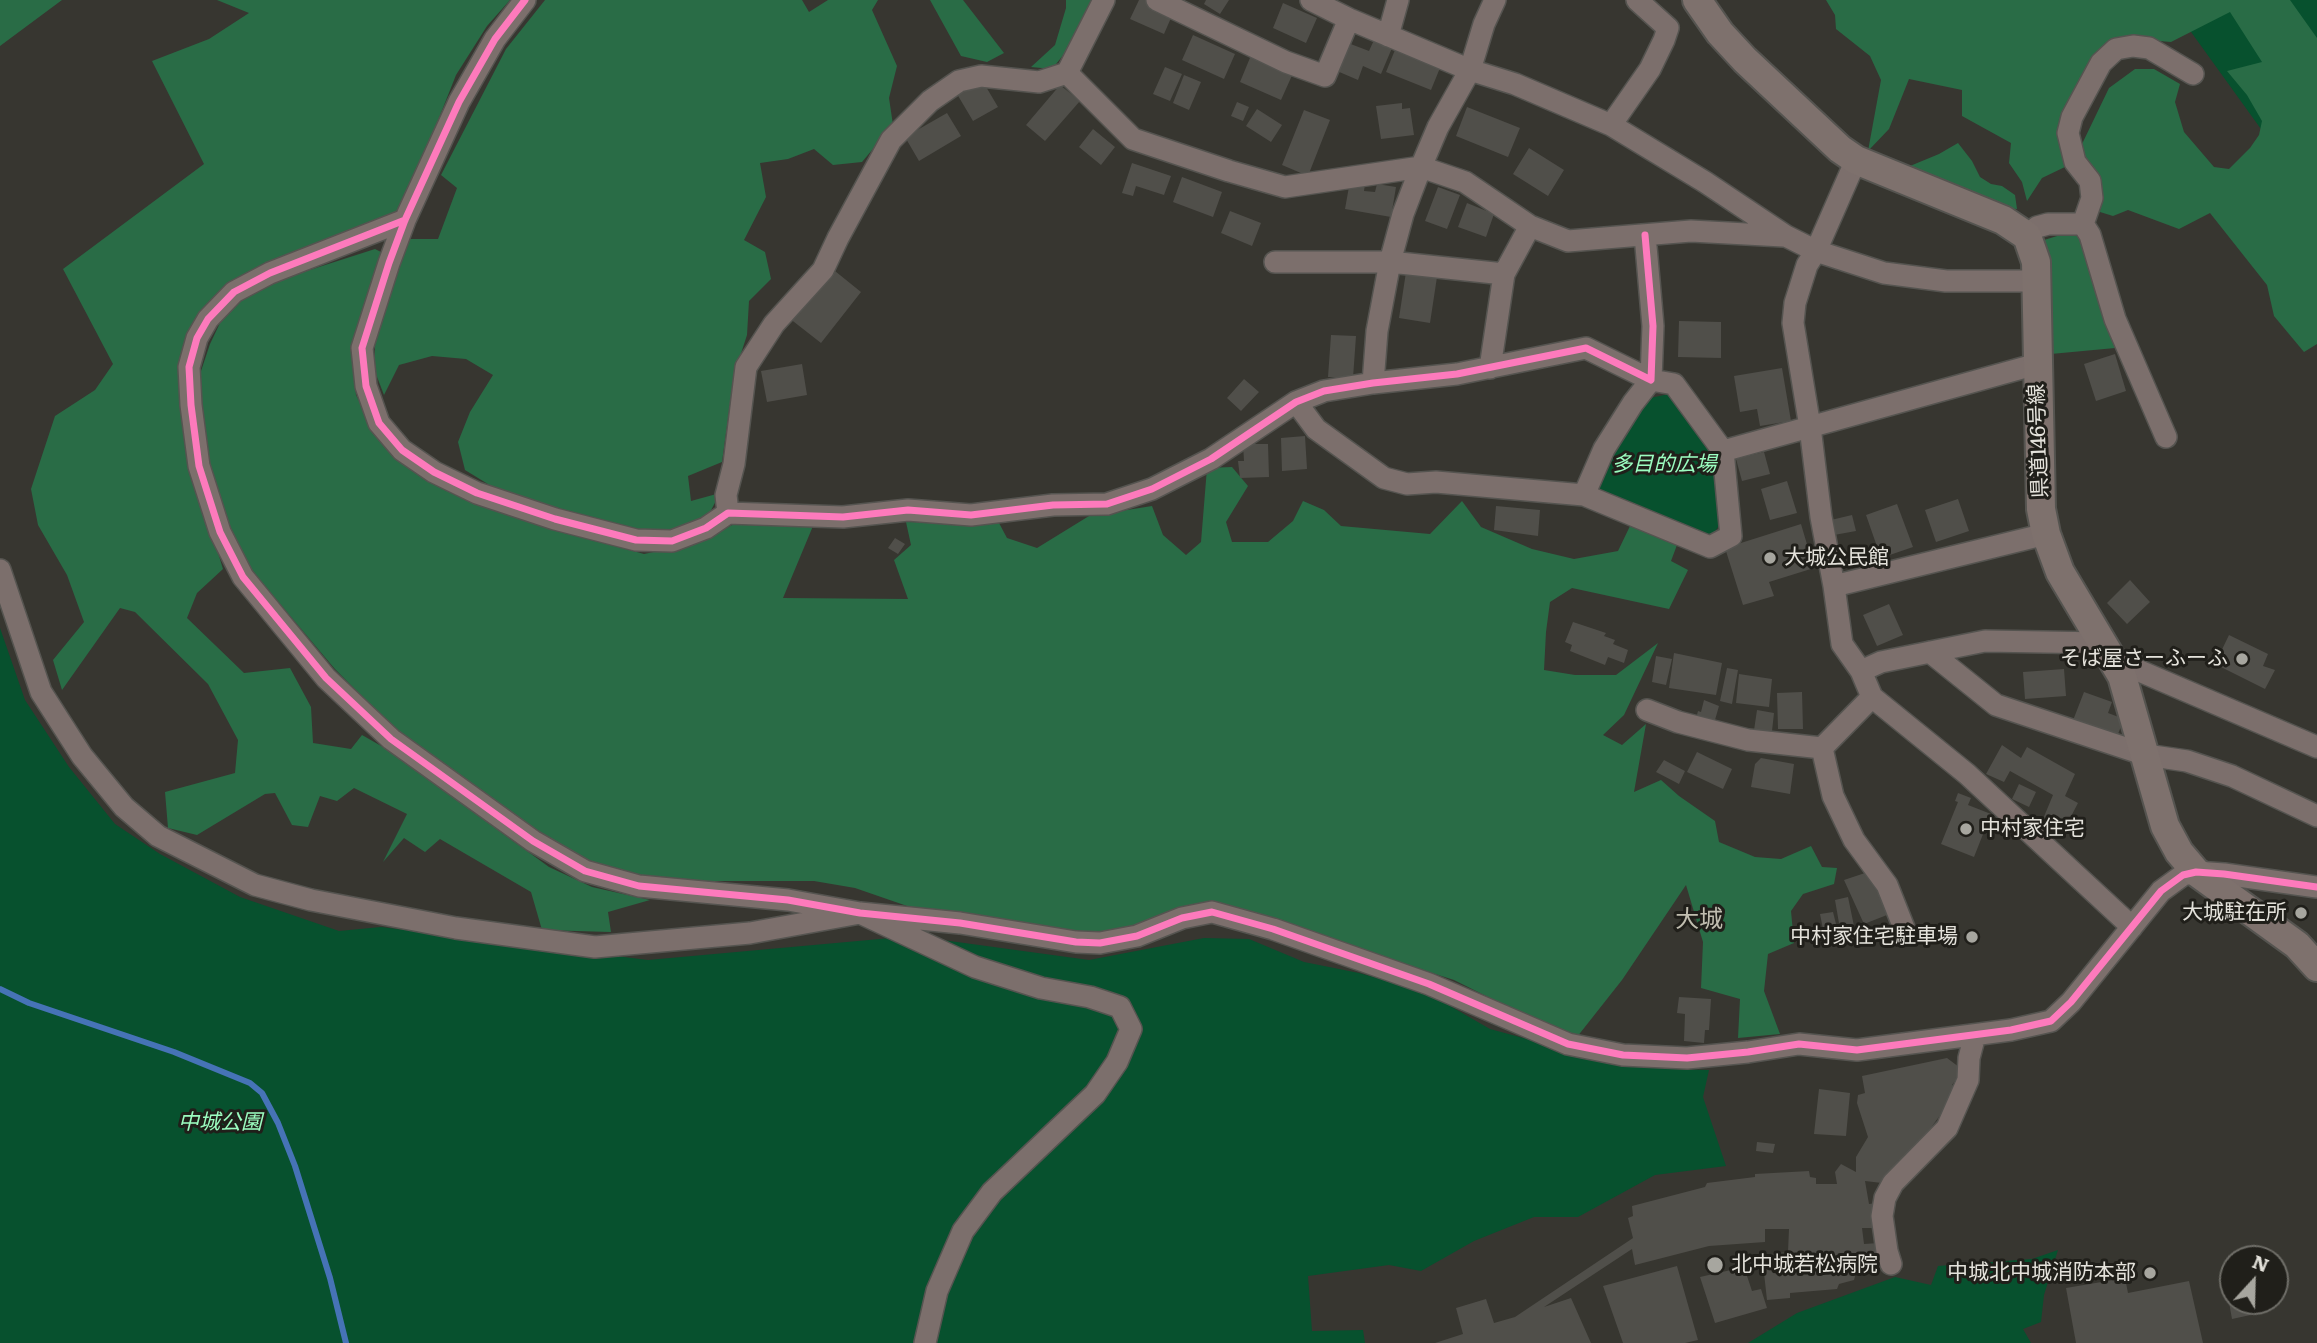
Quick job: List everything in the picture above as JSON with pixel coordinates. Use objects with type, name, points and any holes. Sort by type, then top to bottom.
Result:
[{"type":"main road","points":[[1697,0],[1720,33],[1745,60],[1840,149],[1856,160],[2003,220],[2027,236]]},
{"type":"main road","name":"県道146号線","points":[[2027,236],[2036,262],[2041,509],[2046,534],[2060,572],[2108,651],[2129,696],[2165,826],[2179,852],[2196,872],[2297,945],[2317,967]]},
{"type":"street","points":[[525,0],[495,39],[459,102],[405,220],[362,348],[366,386],[379,423],[402,450],[434,472],[477,493],[555,519],[636,540],[672,541],[706,528],[727,513],[843,517],[908,510],[971,515],[1053,505],[1107,504],[1152,489],[1211,459],[1296,402],[1324,391],[1457,374],[1586,348],[1651,380],[1674,384],[1696,412],[1723,451],[1731,536],[1710,547],[1584,495],[1436,482],[1407,484],[1384,478],[1316,429],[1296,402]]},
{"type":"street","points":[[727,513],[726,495],[738,435],[746,368],[774,324],[823,270],[891,140],[930,101],[959,81],[981,76],[1039,82],[1067,73],[1104,0]]},
{"type":"street","points":[[1157,0],[1274,57],[1325,76],[1349,19]]},
{"type":"street","points":[[1311,0],[1388,36],[1470,70],[1515,83],[1611,125],[1705,182],[1786,236],[1816,251],[1884,273],[1946,281],[2036,281]]},
{"type":"street","points":[[1388,36],[1398,0]]},
{"type":"street","points":[[1373,383],[1377,331],[1390,262],[1404,214],[1420,167],[1438,127],[1470,70],[1484,24],[1495,0]]},
{"type":"street","points":[[1611,125],[1650,69],[1668,28],[1637,0]]},
{"type":"street","points":[[2083,224],[2092,198],[2090,181],[2075,162],[2068,133],[2072,117],[2101,63],[2116,50],[2133,46],[2149,48],[2193,74]]},
{"type":"street","points":[[1067,73],[1133,139],[1285,187],[1420,167],[1465,182],[1530,226],[1567,241],[1691,231],[1786,236]]},
{"type":"street","points":[[1856,160],[1816,251],[1807,265],[1795,303],[1793,323],[1842,644],[1861,670],[1872,698],[1966,774],[2132,927]]},
{"type":"street","points":[[405,220],[270,273],[234,292],[208,319],[197,338],[189,367],[199,466],[220,531],[243,577],[326,678],[391,739],[522,833],[585,871],[639,886],[788,900],[860,913],[960,923],[1076,942],[1100,943],[1137,936],[1182,918],[1212,912],[1273,929],[1429,984],[1569,1044],[1623,1055],[1687,1058],[1799,1044],[1857,1050],[2011,1030],[2050,1021],[2071,1002],[2161,891],[2183,875],[2196,872],[2224,874],[2317,887]]},
{"type":"street","points":[[2027,236],[2037,227],[2048,224],[2083,224]]},
{"type":"street","points":[[2083,224],[2091,235],[2115,319],[2166,437]]},
{"type":"street","points":[[1490,368],[1504,274],[1530,226]]},
{"type":"street","points":[[1584,495],[1604,449],[1651,380],[1653,326],[1645,235]]},
{"type":"street","points":[[1275,262],[1390,262],[1504,274]]},
{"type":"street","points":[[1723,451],[2037,365]]},
{"type":"street","points":[[1834,586],[2046,534]]},
{"type":"street","points":[[0,570],[41,692],[90,766],[124,807],[158,836],[255,885],[310,900],[456,928],[595,947],[750,933],[860,913],[975,968],[1041,988],[1090,997],[1120,1007],[1130,1029],[1117,1062],[1095,1094],[992,1192],[962,1231],[937,1291],[925,1343]]},
{"type":"street","points":[[1861,670],[1881,662],[1985,641],[2108,651],[2317,747]]},
{"type":"street","points":[[1930,652],[1996,705],[2146,755],[2187,761],[2232,776],[2317,816]]},
{"type":"street","points":[[1822,748],[1872,698]]},
{"type":"street","points":[[1647,710],[1678,722],[1748,740],[1822,748]]},
{"type":"street","points":[[1822,748],[1833,796],[1854,840],[1887,886],[1904,928]]},
{"type":"street","points":[[1891,1264],[1882,1216],[1885,1198],[1893,1183],[1947,1128],[1968,1080],[1969,1058],[1975,1035]]},
{"type":"green space","points":[[0,0],[62,0],[0,46]]},
{"type":"green space","points":[[217,0],[510,0],[487,26],[456,75],[401,214],[230,283],[181,360],[201,497],[223,569],[197,593],[187,618],[244,673],[290,668],[311,707],[313,743],[351,749],[362,735],[390,751],[549,867],[592,887],[650,900],[608,912],[611,932],[542,930],[531,892],[440,839],[425,852],[404,838],[383,862],[407,814],[354,788],[337,801],[320,796],[308,827],[292,825],[275,793],[265,794],[197,835],[168,828],[165,792],[235,773],[238,740],[208,684],[135,612],[120,608],[62,690],[53,660],[84,622],[67,575],[38,525],[31,489],[55,416],[95,390],[113,364],[63,269],[204,164],[152,61],[209,39],[249,13]]},
{"type":"green space","points":[[545,0],[802,0],[809,12],[828,0],[878,0],[872,10],[897,66],[889,98],[893,125],[862,162],[833,165],[814,149],[788,159],[760,163],[766,197],[744,240],[765,252],[771,279],[749,301],[747,335],[734,375],[722,462],[688,476],[691,501],[720,493],[707,518],[676,531],[630,529],[557,510],[496,489],[465,470],[458,442],[470,412],[493,375],[466,359],[432,356],[399,365],[384,395],[374,369],[376,325],[407,239],[438,239],[457,188],[441,175],[506,49]]},
{"type":"green space","points":[[930,0],[963,0],[1004,53],[987,62],[961,56]]},
{"type":"green space","points":[[1066,0],[1093,0],[1073,43],[1052,69],[1031,67],[1055,45]]},
{"type":"green space","points":[[1826,0],[2290,0],[2317,38],[2317,344],[2304,352],[2274,316],[2267,285],[2210,213],[2179,229],[2128,210],[2113,216],[2100,212],[2102,189],[2085,164],[2082,144],[2109,88],[2135,69],[2154,69],[2180,84],[2175,102],[2184,132],[2214,167],[2229,169],[2250,148],[2259,135],[2262,121],[2247,95],[2227,71],[2262,62],[2230,12],[2171,42],[2136,39],[2106,47],[2067,166],[2042,178],[2027,201],[2022,182],[2009,163],[2011,143],[1962,116],[1962,90],[1909,79],[1889,129],[1868,151],[1881,80],[1870,56],[1836,29],[1835,15]]},
{"type":"green space","points":[[2168,0],[2317,0],[2317,147],[2271,143]]},
{"type":"green space","points":[[1958,143],[1980,177],[2015,195],[2017,209],[1999,208],[1918,176],[1910,166]]},
{"type":"green space","points":[[2067,233],[2083,236],[2115,348],[2051,354],[2044,240]]},
{"type":"green space","points":[[375,249],[385,254],[353,352],[356,395],[375,431],[403,463],[453,494],[569,533],[644,554],[697,543],[738,522],[813,526],[783,598],[908,599],[894,560],[911,545],[906,522],[999,523],[1007,538],[1037,548],[1089,516],[1152,506],[1163,535],[1186,555],[1201,542],[1207,468],[1232,467],[1248,486],[1226,522],[1232,542],[1268,542],[1293,521],[1303,501],[1324,510],[1341,526],[1430,534],[1462,501],[1481,527],[1532,549],[1574,559],[1618,551],[1630,526],[1677,545],[1671,561],[1688,570],[1669,609],[1572,588],[1550,602],[1544,670],[1575,675],[1616,675],[1658,643],[1624,715],[1603,735],[1622,745],[1646,724],[1634,792],[1661,780],[1715,821],[1719,842],[1755,857],[1781,859],[1811,846],[1822,867],[1837,868],[1834,884],[1803,894],[1791,911],[1794,943],[1768,954],[1764,991],[1780,1034],[1738,1038],[1740,999],[1701,988],[1703,942],[1686,885],[1622,980],[1577,1037],[1534,1020],[1454,980],[1212,903],[1192,905],[1145,925],[1101,933],[1063,931],[910,907],[855,888],[814,881],[655,881],[585,859],[511,814],[389,724],[334,668],[248,566],[218,499],[204,446],[198,380],[210,344],[228,306],[269,283]]},
{"type":"green space","name":"多目的広場","points":[[1669,394],[1714,448],[1721,522],[1710,540],[1594,491],[1613,450],[1650,398]]},
{"type":"green space","name":"中城公園","points":[[0,628],[25,700],[69,767],[115,824],[160,854],[240,897],[339,931],[381,927],[648,960],[913,936],[1089,960],[1204,938],[1249,939],[1304,962],[1359,973],[1424,991],[1490,1029],[1590,1056],[1668,1069],[1709,1070],[1703,1097],[1726,1166],[1655,1175],[1578,1217],[1534,1217],[1474,1241],[1421,1271],[1389,1265],[1308,1276],[1312,1331],[1363,1330],[1365,1343],[0,1343]]},
{"type":"green space","points":[[2058,1250],[2044,1295],[2041,1322],[2023,1329],[2031,1343],[1748,1343],[1797,1313],[1895,1277],[1931,1285],[1938,1266],[2032,1259]]},
{"type":"building","points":[[1139,0],[1148,0],[1174,11],[1164,34],[1130,19]]},
{"type":"building","points":[[1206,0],[1229,0],[1220,14],[1204,4]]},
{"type":"building","points":[[1283,3],[1317,18],[1306,43],[1273,28]]},
{"type":"building","points":[[1193,35],[1235,54],[1224,79],[1182,60]]},
{"type":"building","points":[[1374,40],[1392,48],[1381,74],[1363,66],[1358,80],[1337,71],[1348,43],[1369,51]]},
{"type":"building","points":[[1397,45],[1442,63],[1431,90],[1386,72]]},
{"type":"building","points":[[1252,53],[1294,71],[1281,100],[1240,82]]},
{"type":"building","points":[[1165,67],[1182,74],[1170,101],[1153,94]]},
{"type":"building","points":[[1184,75],[1201,82],[1189,110],[1173,103]]},
{"type":"building","points":[[982,80],[998,107],[973,121],[957,94]]},
{"type":"building","points":[[1060,85],[1080,101],[1045,141],[1026,125]]},
{"type":"building","points":[[1237,102],[1249,107],[1243,121],[1231,116]]},
{"type":"building","points":[[1402,103],[1402,109],[1410,108],[1414,135],[1381,139],[1376,106]]},
{"type":"building","points":[[1467,107],[1520,128],[1508,157],[1456,136]]},
{"type":"building","points":[[1257,109],[1282,125],[1271,142],[1246,126]]},
{"type":"building","points":[[1304,110],[1330,120],[1308,176],[1282,165]]},
{"type":"building","points":[[947,113],[961,136],[919,161],[905,137]]},
{"type":"building","points":[[1093,129],[1115,147],[1101,165],[1079,147]]},
{"type":"building","points":[[1529,148],[1564,170],[1548,196],[1513,174]]},
{"type":"building","points":[[1132,163],[1171,176],[1164,195],[1136,186],[1133,196],[1122,193]]},
{"type":"building","points":[[1182,177],[1222,192],[1213,217],[1173,202]]},
{"type":"building","points":[[1350,181],[1365,184],[1364,191],[1375,192],[1377,184],[1396,187],[1391,217],[1345,209]]},
{"type":"building","points":[[1438,187],[1460,195],[1447,229],[1425,221]]},
{"type":"building","points":[[1467,203],[1494,214],[1486,237],[1458,227]]},
{"type":"building","points":[[1230,211],[1261,223],[1252,246],[1221,233]]},
{"type":"building","points":[[830,267],[861,292],[821,343],[789,318]]},
{"type":"building","points":[[1406,272],[1437,277],[1430,323],[1399,318]]},
{"type":"building","points":[[1679,321],[1721,322],[1721,358],[1678,357]]},
{"type":"building","points":[[1331,335],[1356,336],[1353,378],[1328,377]]},
{"type":"building","points":[[2115,354],[2126,391],[2096,401],[2084,364]]},
{"type":"building","points":[[802,364],[807,395],[767,402],[761,371]]},
{"type":"building","points":[[1782,368],[1791,421],[1760,426],[1757,409],[1740,412],[1734,376]]},
{"type":"building","points":[[1244,379],[1259,392],[1241,411],[1227,398]]},
{"type":"building","points":[[1305,436],[1307,469],[1282,471],[1281,438]]},
{"type":"building","points":[[1243,444],[1268,444],[1269,477],[1240,478],[1238,461],[1244,461]]},
{"type":"building","points":[[1764,452],[1770,474],[1742,481],[1736,459]]},
{"type":"building","points":[[1787,481],[1797,513],[1770,520],[1761,489]]},
{"type":"building","points":[[1958,499],[1969,531],[1936,542],[1925,510]]},
{"type":"building","points":[[1897,504],[1913,547],[1881,558],[1866,515]]},
{"type":"building","points":[[1496,506],[1540,510],[1538,536],[1494,530]]},
{"type":"building","points":[[1852,515],[1856,531],[1834,535],[1831,520]]},
{"type":"building","name":"大城公民館","points":[[1801,524],[1814,568],[1769,582],[1774,596],[1743,605],[1725,548]]},
{"type":"building","points":[[895,538],[905,544],[898,554],[888,548]]},
{"type":"building","points":[[2130,580],[2150,602],[2127,624],[2107,603]]},
{"type":"building","points":[[1889,604],[1903,635],[1877,646],[1863,615]]},
{"type":"building","points":[[1573,622],[1606,633],[1604,636],[1615,640],[1613,644],[1628,650],[1624,663],[1608,657],[1605,665],[1570,651],[1572,645],[1565,642]]},
{"type":"building","name":"そば屋さーふーふ","points":[[2229,635],[2268,654],[2263,666],[2275,670],[2265,689],[2215,664]]},
{"type":"building","points":[[1674,653],[1722,663],[1716,695],[1669,688]]},
{"type":"building","points":[[1656,656],[1672,659],[1666,685],[1652,682]]},
{"type":"building","points":[[1727,668],[1738,670],[1732,704],[1720,701]]},
{"type":"building","points":[[2064,669],[2066,696],[2025,699],[2023,672]]},
{"type":"building","points":[[1739,674],[1772,679],[1769,707],[1736,703]]},
{"type":"building","points":[[1802,692],[1803,729],[1778,729],[1777,693]]},
{"type":"building","points":[[2084,692],[2112,702],[2108,713],[2124,719],[2116,739],[2072,723]]},
{"type":"building","points":[[1704,700],[1719,706],[1713,727],[1695,722]]},
{"type":"building","points":[[1757,710],[1774,713],[1771,740],[1753,737]]},
{"type":"building","name":"中村家住宅","points":[[2002,745],[2021,758],[2027,747],[2075,774],[2065,796],[2078,803],[2064,830],[2043,819],[2053,795],[2010,771],[2004,782],[1986,774]]},
{"type":"building","points":[[1697,752],[1732,769],[1723,789],[1687,772]]},
{"type":"building","points":[[1761,758],[1794,764],[1790,794],[1751,787],[1755,764]]},
{"type":"building","points":[[1664,760],[1685,771],[1679,784],[1656,772]]},
{"type":"building","name":"中村家住宅","points":[[2019,784],[2036,792],[2029,807],[2012,799]]},
{"type":"building","name":"中村家住宅","points":[[1958,793],[1971,798],[1968,805],[1991,814],[1974,857],[1941,844],[1958,802],[1955,801]]},
{"type":"building","points":[[1865,873],[1876,888],[1887,915],[1864,924],[1844,880]]},
{"type":"building","points":[[1848,897],[1854,926],[1840,929],[1835,900]]},
{"type":"building","points":[[1833,912],[1837,928],[1823,929],[1820,914]]},
{"type":"building","points":[[1679,997],[1711,999],[1709,1030],[1705,1030],[1704,1043],[1684,1041],[1685,1014],[1677,1013]]},
{"type":"building","points":[[1947,1058],[1963,1070],[1952,1085],[1959,1089],[1904,1165],[1899,1160],[1882,1183],[1865,1181],[1869,1204],[1877,1203],[1879,1228],[1862,1228],[1864,1244],[1879,1243],[1880,1250],[1875,1251],[1877,1265],[1868,1271],[1856,1273],[1854,1280],[1839,1284],[1837,1289],[1790,1293],[1790,1298],[1767,1300],[1762,1255],[1788,1252],[1789,1229],[1765,1229],[1765,1242],[1709,1246],[1635,1265],[1632,1249],[1544,1307],[1571,1298],[1591,1343],[1435,1343],[1463,1334],[1456,1308],[1486,1299],[1494,1323],[1515,1317],[1633,1238],[1628,1218],[1633,1216],[1632,1206],[1705,1187],[1707,1183],[1755,1177],[1755,1174],[1809,1171],[1810,1177],[1816,1178],[1816,1184],[1837,1184],[1835,1172],[1841,1164],[1856,1172],[1856,1157],[1868,1137],[1857,1103],[1858,1095],[1865,1093],[1862,1076]]},
{"type":"building","points":[[1819,1089],[1850,1093],[1846,1136],[1814,1134]]},
{"type":"building","points":[[1757,1142],[1775,1144],[1773,1153],[1756,1151]]},
{"type":"building","points":[[1677,1266],[1698,1340],[1685,1343],[1623,1343],[1603,1286]]},
{"type":"building","points":[[1744,1267],[1752,1291],[1761,1289],[1767,1308],[1715,1323],[1700,1277]]},
{"type":"building","points":[[2125,1278],[2128,1293],[2189,1281],[2203,1343],[2076,1343],[2066,1288]]},
{"type":"building","points":[[2231,1315],[2250,1315],[2232,1319]]},
{"type":"waterway","points":[[0,989],[29,1003],[174,1052],[250,1083],[262,1093],[278,1123],[295,1166],[330,1278],[346,1343]]},
{"type":"cycle path","points":[[525,0],[495,39],[459,102],[405,220],[362,348],[366,386],[379,423],[402,450],[434,472],[477,493],[555,519],[636,540],[672,541],[706,528],[728,513],[843,517],[908,510],[971,515],[1053,505],[1107,504],[1152,489],[1211,459],[1296,402],[1324,391],[1457,374],[1586,348],[1651,380],[1653,326],[1645,235]]},
{"type":"cycle path","points":[[405,220],[270,273],[234,292],[208,319],[197,338],[189,367],[199,466],[220,532],[243,577],[326,678],[391,739],[533,841],[585,871],[639,886],[788,900],[860,913],[960,923],[1076,942],[1100,943],[1137,936],[1182,918],[1212,912],[1273,929],[1429,984],[1568,1044],[1623,1055],[1687,1058],[1799,1044],[1857,1050],[2011,1030],[2051,1021],[2071,1002],[2161,891],[2183,875],[2196,872],[2224,874],[2317,887]]},
{"type":"place","name":"大城公民館","points":[[1770,558]]},
{"type":"place","name":"そば屋さーふーふ","points":[[2242,659]]},
{"type":"place","name":"中村家住宅","points":[[1966,829]]},
{"type":"place","name":"大城駐在所","points":[[2301,913]]},
{"type":"place","name":"中村家住宅駐車場","points":[[1972,937]]},
{"type":"place","name":"北中城若松病院","points":[[1715,1265]]},
{"type":"place","name":"中城北中城消防本部","points":[[2150,1273]]},
{"type":"district","name":"大城","points":[[1699,920]]}]
